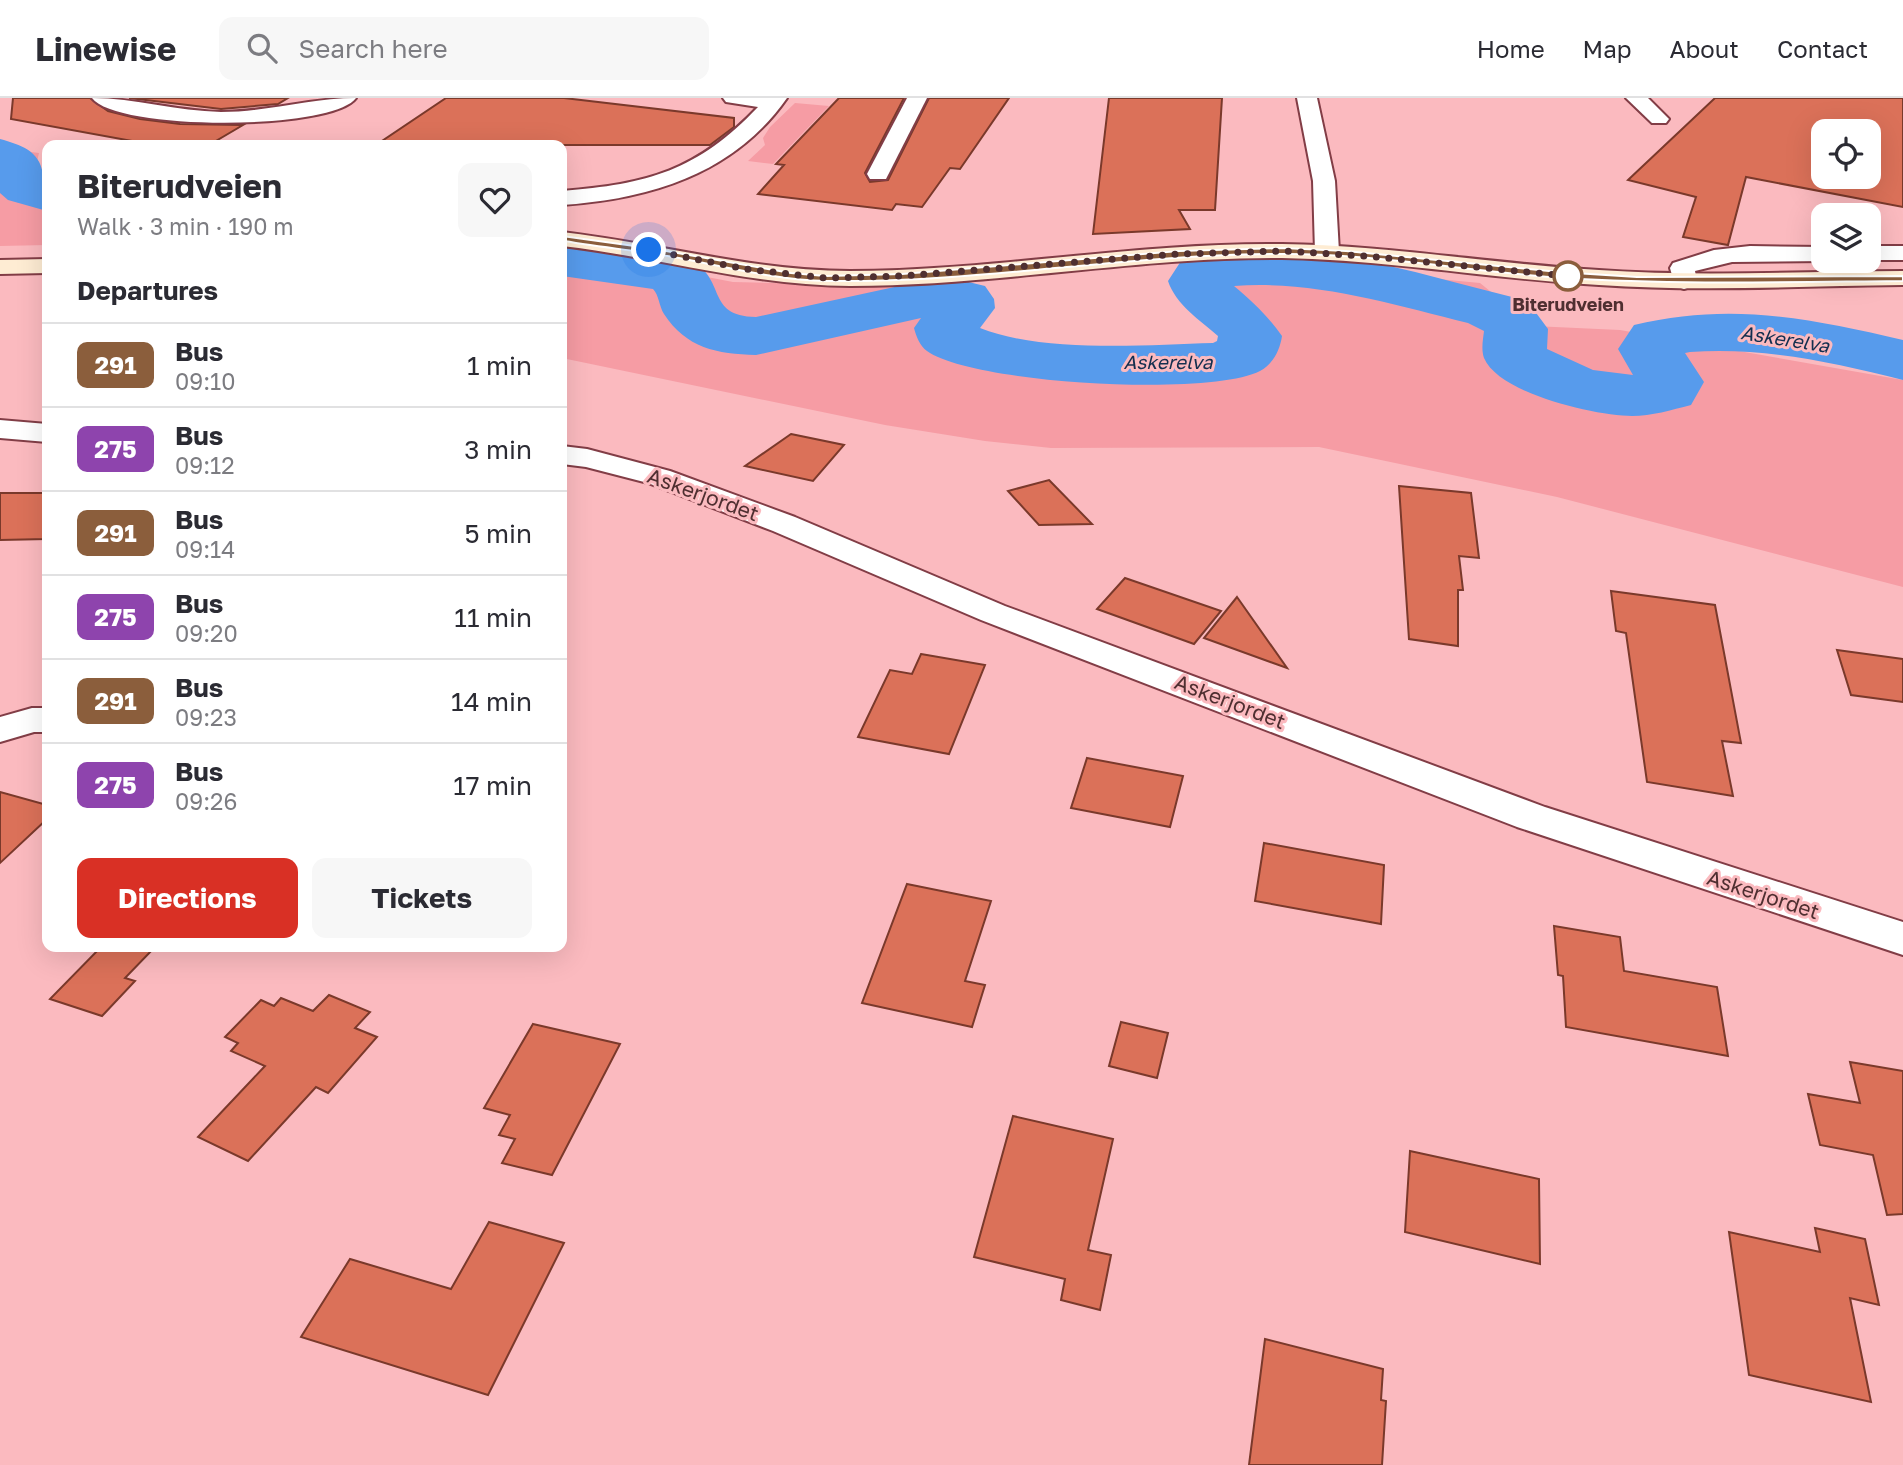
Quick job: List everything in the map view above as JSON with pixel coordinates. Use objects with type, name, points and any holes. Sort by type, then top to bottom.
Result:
[{"type":"main road","points":[[567,240],[649,250],[791,276],[825,278],[902,276],[1179,254],[1327,253],[1559,275],[1684,281],[1903,278]]},
{"type":"main road","points":[[0,267],[42,266]]},
{"type":"street","points":[[102,98],[146,111],[205,117],[270,115],[346,98]]},
{"type":"street","points":[[733,98],[774,100]]},
{"type":"street","points":[[878,174],[917,98]]},
{"type":"street","points":[[1307,98],[1324,181],[1327,253]]},
{"type":"street","points":[[1636,98],[1659,118]]},
{"type":"street","points":[[567,197],[637,187],[691,169],[712,159],[729,146],[774,100]]},
{"type":"street","points":[[1881,253],[1903,253]]},
{"type":"street","points":[[1684,281],[1682,268],[1698,259],[1727,255],[1811,254]]},
{"type":"street","points":[[0,429],[42,433]]},
{"type":"street","name":"Askerjordet","points":[[567,456],[587,458],[659,477],[784,524],[993,613],[1531,817],[1903,940]]},
{"type":"street","points":[[0,730],[32,720],[42,720]]},
{"type":"shaded area","points":[[795,103],[829,106],[773,164],[748,161],[765,145],[763,138],[770,127]]},
{"type":"shaded area","points":[[0,148],[39,153],[29,196],[42,197],[42,245],[0,246]]},
{"type":"shaded area","points":[[567,253],[592,255],[733,282],[948,287],[963,299],[964,308],[946,328],[948,337],[974,348],[1005,356],[1041,360],[1187,364],[1216,363],[1237,357],[1248,348],[1250,336],[1240,323],[1201,289],[1198,281],[1202,274],[1332,269],[1480,283],[1533,326],[1620,330],[1903,380],[1903,587],[1557,497],[1319,447],[1051,448],[985,441],[885,425],[567,359]]},
{"type":"building","points":[[13,98],[90,98],[108,111],[140,119],[180,124],[243,125],[218,140],[126,140],[11,119]]},
{"type":"building","points":[[129,98],[288,98],[278,104],[221,109]]},
{"type":"building","points":[[446,98],[564,98],[734,118],[734,127],[710,145],[567,145],[567,140],[383,140]]},
{"type":"building","points":[[839,98],[904,98],[865,173],[870,182],[888,180],[929,98],[1009,98],[960,169],[950,168],[922,207],[896,204],[892,210],[758,194],[784,165],[776,164]]},
{"type":"building","points":[[1109,98],[1222,98],[1215,210],[1179,210],[1190,229],[1093,234]]},
{"type":"building","points":[[1715,98],[1903,98],[1903,207],[1746,177],[1728,245],[1683,237],[1696,197],[1628,180]]},
{"type":"building","points":[[791,434],[844,445],[813,481],[745,466]]},
{"type":"building","points":[[1049,480],[1092,524],[1039,525],[1008,491]]},
{"type":"building","points":[[1399,486],[1471,493],[1479,558],[1459,556],[1463,590],[1458,590],[1458,646],[1409,639]]},
{"type":"building","points":[[0,493],[42,493],[42,539],[0,540]]},
{"type":"building","points":[[1125,578],[1221,611],[1194,644],[1097,609]]},
{"type":"building","points":[[1611,591],[1715,605],[1741,743],[1722,741],[1733,796],[1647,782],[1626,633],[1616,631]]},
{"type":"building","points":[[1237,597],[1287,668],[1204,638]]},
{"type":"building","points":[[1837,650],[1903,659],[1903,702],[1851,695]]},
{"type":"building","points":[[921,654],[985,665],[949,754],[858,737],[890,670],[912,674]]},
{"type":"building","points":[[1087,758],[1183,776],[1170,827],[1071,808]]},
{"type":"building","points":[[0,792],[42,804],[42,824],[0,863]]},
{"type":"building","points":[[1264,843],[1384,865],[1381,924],[1255,901]]},
{"type":"building","points":[[907,884],[991,901],[965,981],[985,985],[972,1027],[862,1003]]},
{"type":"building","points":[[1554,926],[1620,937],[1624,971],[1717,987],[1728,1056],[1566,1027],[1563,976],[1558,975]]},
{"type":"building","points":[[96,952],[150,952],[125,978],[135,981],[102,1016],[50,999]]},
{"type":"building","points":[[329,995],[370,1012],[355,1028],[377,1037],[328,1093],[316,1087],[248,1161],[198,1137],[265,1066],[231,1051],[238,1043],[225,1037],[261,1000],[274,1006],[281,998],[313,1011]]},
{"type":"building","points":[[1121,1022],[1168,1033],[1157,1078],[1109,1066]]},
{"type":"building","points":[[533,1024],[620,1044],[552,1175],[502,1163],[515,1139],[499,1135],[510,1115],[484,1108]]},
{"type":"building","points":[[1850,1062],[1903,1071],[1903,1214],[1887,1215],[1873,1155],[1820,1145],[1808,1094],[1860,1103]]},
{"type":"building","points":[[1013,1116],[1113,1139],[1088,1250],[1111,1255],[1100,1310],[1061,1300],[1065,1279],[974,1257]]},
{"type":"building","points":[[1410,1151],[1539,1179],[1540,1264],[1405,1232]]},
{"type":"building","points":[[489,1222],[564,1243],[488,1395],[301,1337],[350,1259],[451,1289]]},
{"type":"building","points":[[1815,1228],[1865,1239],[1879,1305],[1850,1298],[1871,1402],[1749,1375],[1729,1232],[1820,1252]]},
{"type":"building","points":[[1265,1339],[1383,1369],[1381,1400],[1386,1401],[1382,1465],[1249,1465]]},
{"type":"waterway","name":"Askerelva","points":[[0,155],[15,164],[17,180],[27,188],[42,193]]},
{"type":"waterway","name":"Askerelva","points":[[567,259],[668,273],[683,283],[693,311],[699,319],[725,333],[756,336],[936,296],[952,296],[963,299],[964,308],[946,328],[948,337],[974,348],[1005,356],[1078,363],[1216,363],[1237,357],[1248,348],[1250,336],[1240,323],[1201,289],[1198,281],[1202,274],[1235,268],[1271,267],[1346,275],[1490,310],[1509,319],[1516,329],[1514,344],[1517,358],[1550,377],[1609,394],[1649,395],[1667,391],[1671,382],[1650,349],[1657,339],[1690,333],[1751,331],[1781,334],[1903,360]]},
{"type":"bus line","name":"291","points":[[567,239],[649,250],[791,276],[825,278],[860,279],[1179,254],[1283,251],[1346,254],[1637,280],[1903,278]]},
{"type":"place","name":"Biterudveien","points":[[1568,276]]},
{"type":"route","points":[[649,250],[791,276],[860,279],[1179,254],[1283,251],[1365,256],[1568,276]]}]
